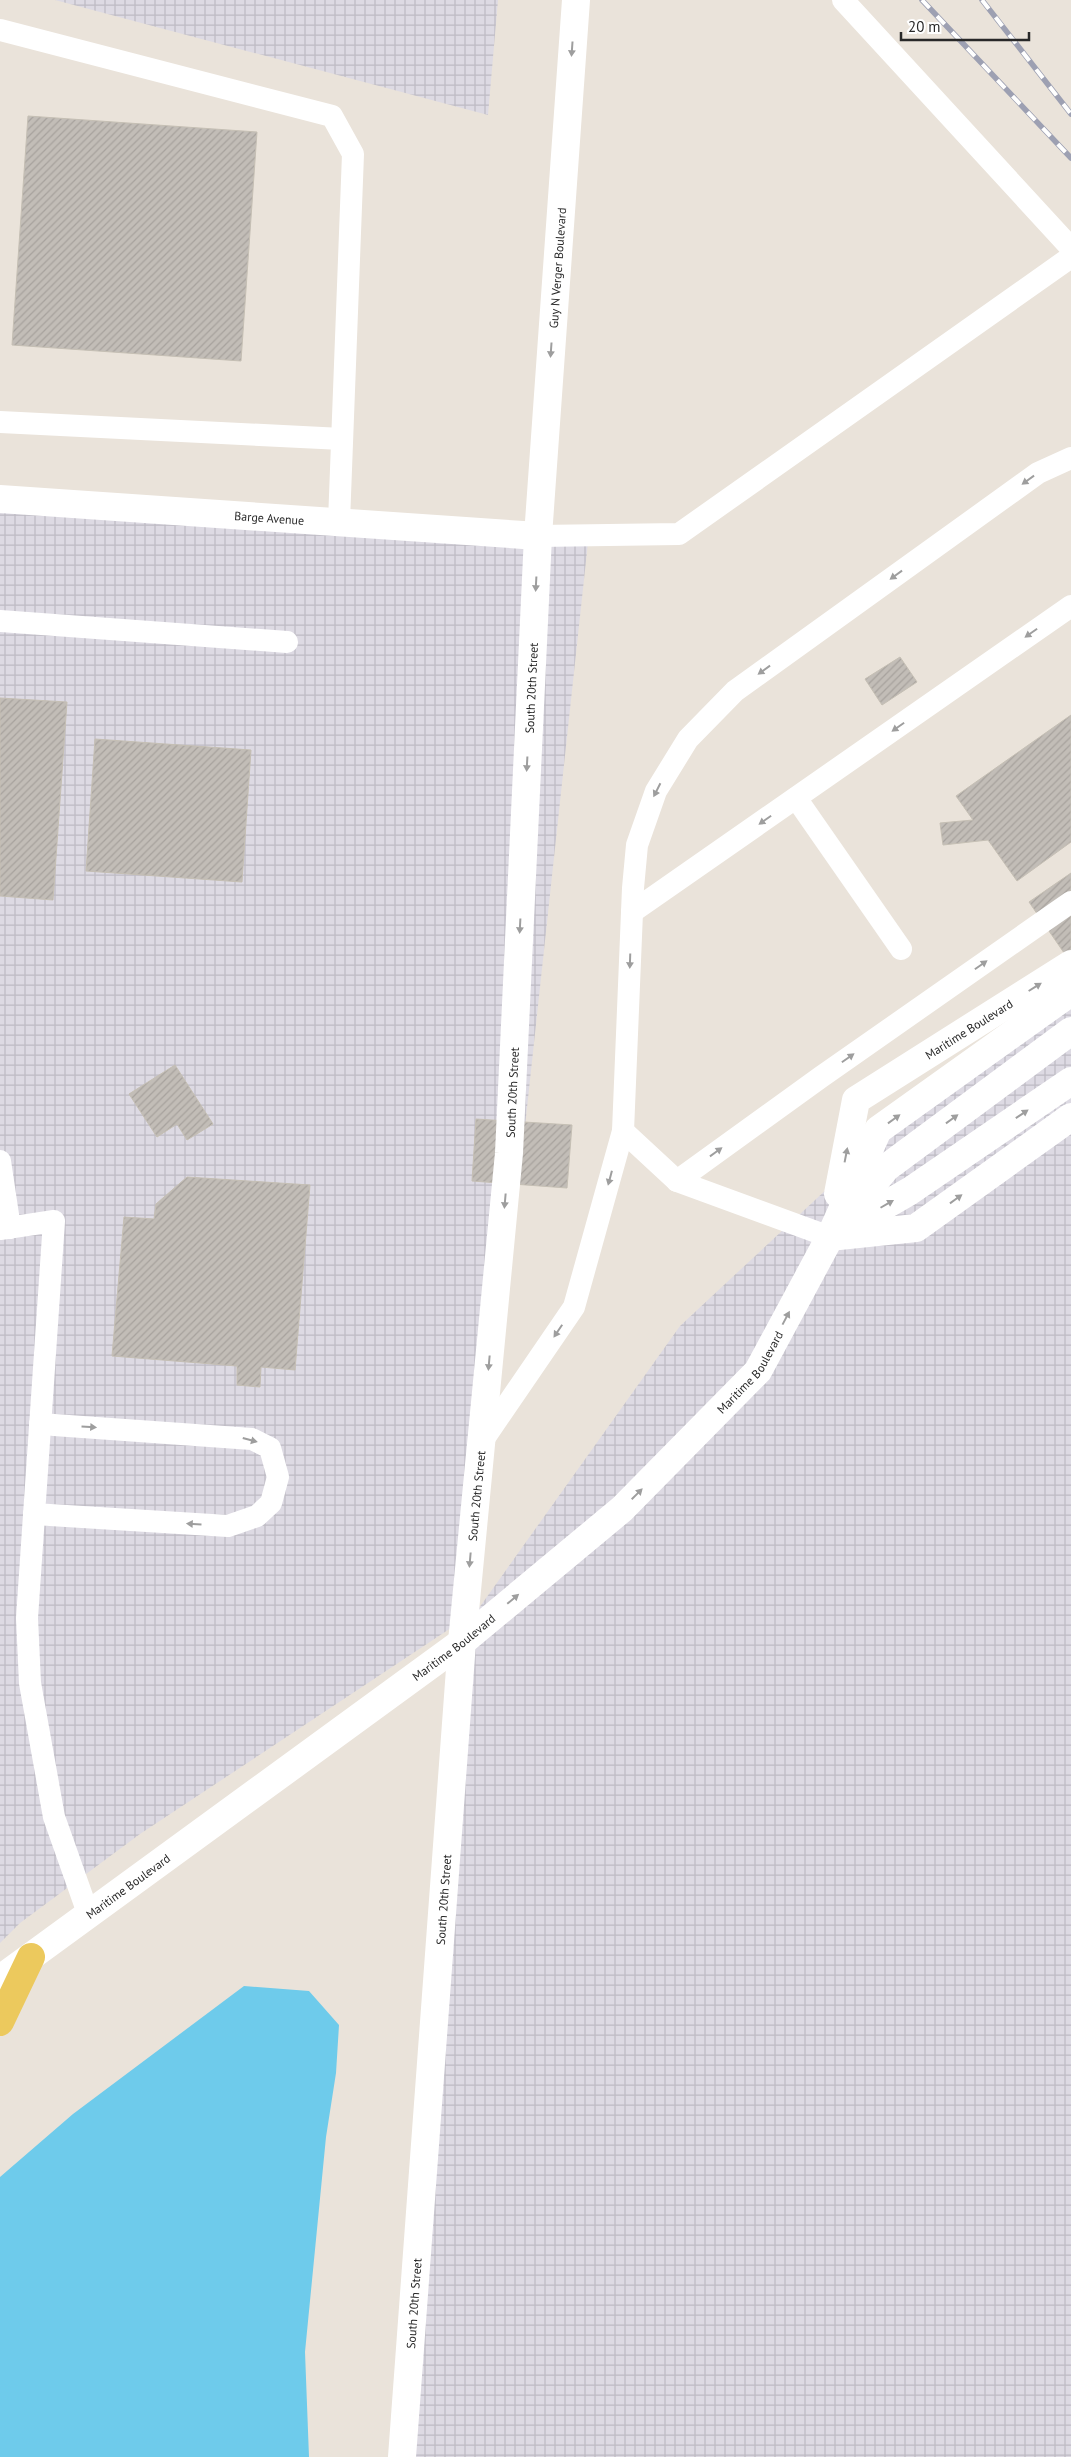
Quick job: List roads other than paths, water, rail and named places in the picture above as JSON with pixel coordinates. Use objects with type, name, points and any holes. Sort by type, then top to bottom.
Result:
[{"type":"main road","points":[[0,2022],[31,1957]]},
{"type":"street","name":"Guy N Verger Boulevard","points":[[538,536],[576,0]]},
{"type":"street","name":"Barge Avenue","points":[[0,499],[538,536]]},
{"type":"street","name":"South 20th Street","points":[[402,2457],[462,1642],[509,1153],[538,536]]},
{"type":"street","name":"Maritime Boulevard","points":[[830,1237],[856,1100],[1071,964]]},
{"type":"street","name":"Maritime Boulevard","points":[[0,1979],[89,1916],[462,1642],[622,1508],[758,1371],[830,1237],[878,1130],[1071,992]]},
{"type":"street","name":"Maritime Boulevard","points":[[830,1237],[886,1168],[1071,1032]]},
{"type":"street","points":[[830,1237],[910,1191],[1071,1081]]},
{"type":"street","points":[[830,1237],[916,1228],[1071,1117]]},
{"type":"lane","points":[[843,0],[1071,248]]},
{"type":"lane","points":[[0,30],[332,116],[353,154],[339,522]]},
{"type":"lane","points":[[538,536],[680,534],[1071,257]]},
{"type":"lane","points":[[0,422],[342,439]]},
{"type":"lane","points":[[482,1442],[574,1307],[623,1131],[632,912],[637,845],[656,791],[688,740],[743,685],[1038,473],[1071,458]]},
{"type":"lane","points":[[632,912],[1071,606]]},
{"type":"lane","points":[[0,621],[287,642]]},
{"type":"lane","points":[[796,798],[900,949]]},
{"type":"lane","points":[[677,1181],[821,1077],[1071,902]]},
{"type":"lane","points":[[623,1131],[677,1181],[830,1237]]},
{"type":"lane","points":[[0,1161],[5,1228],[54,1221],[27,1618],[30,1683],[54,1817],[89,1916]]},
{"type":"lane","points":[[34,1514],[228,1526],[257,1516],[271,1503],[278,1477],[270,1448],[252,1439],[40,1424]]},
{"type":"water","points":[[244,1986],[309,1991],[339,2025],[336,2073],[326,2137],[305,2352],[309,2457],[0,2457],[0,2177],[73,2114]]},
{"type":"railway","points":[[922,0],[1071,158]]},
{"type":"railway","points":[[982,0],[1071,114]]}]
